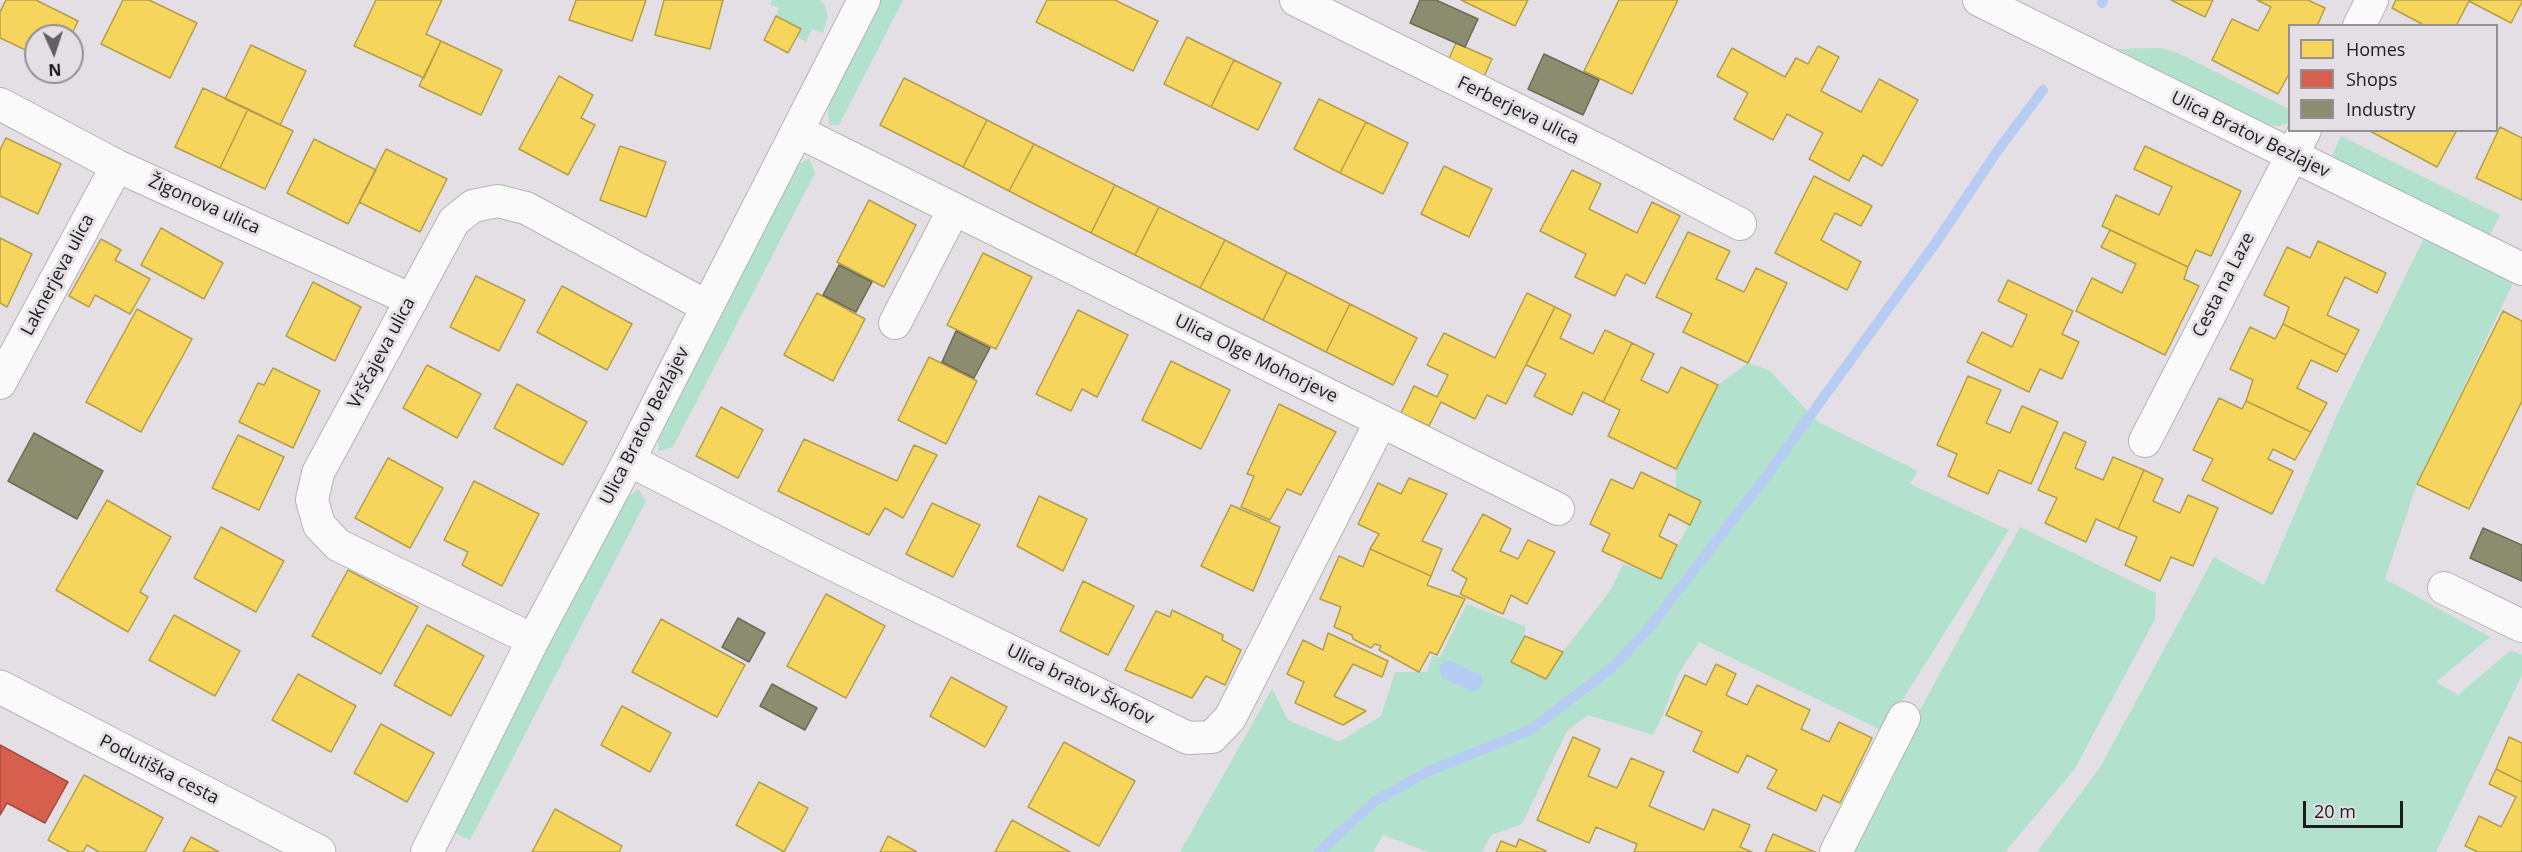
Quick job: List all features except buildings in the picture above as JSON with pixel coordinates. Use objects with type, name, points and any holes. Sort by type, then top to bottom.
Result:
[{"type":"main road","name":"Podutiška cesta","points":[[0,687],[319,852]]},
{"type":"street","name":"Ulica Bratov Bezlajev","points":[[427,852],[533,640],[629,460],[864,0]]},
{"type":"street","name":"Ferberjeva ulica","points":[[1296,0],[1606,154],[1740,224]]},
{"type":"street","name":"Ulica Bratov Bezlajev","points":[[1979,0],[2298,143],[2522,269]]},
{"type":"street","points":[[2360,24],[2372,0]]},
{"type":"street","name":"Žigonova ulica","points":[[0,104],[117,166],[412,300]]},
{"type":"street","name":"Ulica Olge Mohorjeve","points":[[797,131],[1558,509]]},
{"type":"street","name":"Cesta na Laze","points":[[2145,441],[2298,143]]},
{"type":"street","name":"Laknerjeva ulica","points":[[0,383],[117,166]]},
{"type":"street","name":"Vrščajeva ulica","points":[[533,640],[338,545],[319,525],[312,500],[318,472],[454,221],[474,206],[498,201],[526,208],[706,306]]},
{"type":"street","points":[[895,323],[954,209]]},
{"type":"street","name":"Ulica bratov Škofov","points":[[629,460],[818,557],[1188,738],[1212,737],[1230,718],[1381,421]]},
{"type":"street","points":[[2444,588],[2522,626]]},
{"type":"street","points":[[1836,852],[1904,718]]},
{"type":"green space","points":[[772,0],[820,0],[825,6],[828,17],[823,33],[812,29],[806,42],[797,37],[800,29],[776,16],[779,8],[770,5]]},
{"type":"green space","points":[[880,0],[903,0],[839,125],[829,125],[828,102]]},
{"type":"green space","points":[[2159,48],[2176,52],[2288,108],[2288,123],[2279,126],[2266,125],[2117,49]]},
{"type":"green space","points":[[2341,136],[2500,215],[2489,237],[2337,160],[2332,156]]},
{"type":"green space","points":[[809,158],[815,173],[673,447],[659,451],[658,437],[791,174],[799,164]]},
{"type":"green space","points":[[2424,238],[2513,283],[2417,484],[2385,579],[2490,637],[2436,682],[2458,695],[2511,650],[2522,655],[2522,675],[2436,852],[2037,852],[2101,766],[2214,557],[2264,585],[2338,413]]},
{"type":"green space","points":[[1748,363],[1769,370],[1818,422],[1918,471],[1910,484],[2009,530],[1883,731],[1699,642],[1678,674],[1653,735],[1588,715],[1567,731],[1522,824],[1491,835],[1482,852],[1428,852],[1383,835],[1373,852],[1180,852],[1272,689],[1288,720],[1339,742],[1381,716],[1395,672],[1427,672],[1432,656],[1440,657],[1467,604],[1525,626],[1525,636],[1512,662],[1547,679],[1563,652],[1610,591],[1623,564],[1661,578],[1701,501],[1676,489],[1676,469],[1718,385]]},
{"type":"green space","points":[[638,489],[646,501],[470,840],[453,832],[622,502]]},
{"type":"green space","points":[[2020,527],[2156,593],[2155,619],[2074,770],[2005,852],[1852,852],[1895,775],[1920,710]]},
{"type":"water","points":[[1451,661],[1481,675],[1483,682],[1479,689],[1471,691],[1443,678],[1439,668],[1443,662]]},
{"type":"waterway","points":[[1319,852],[1375,801],[1427,772],[1530,730],[1613,667],[1650,627],[1765,478],[2043,90]]}]
